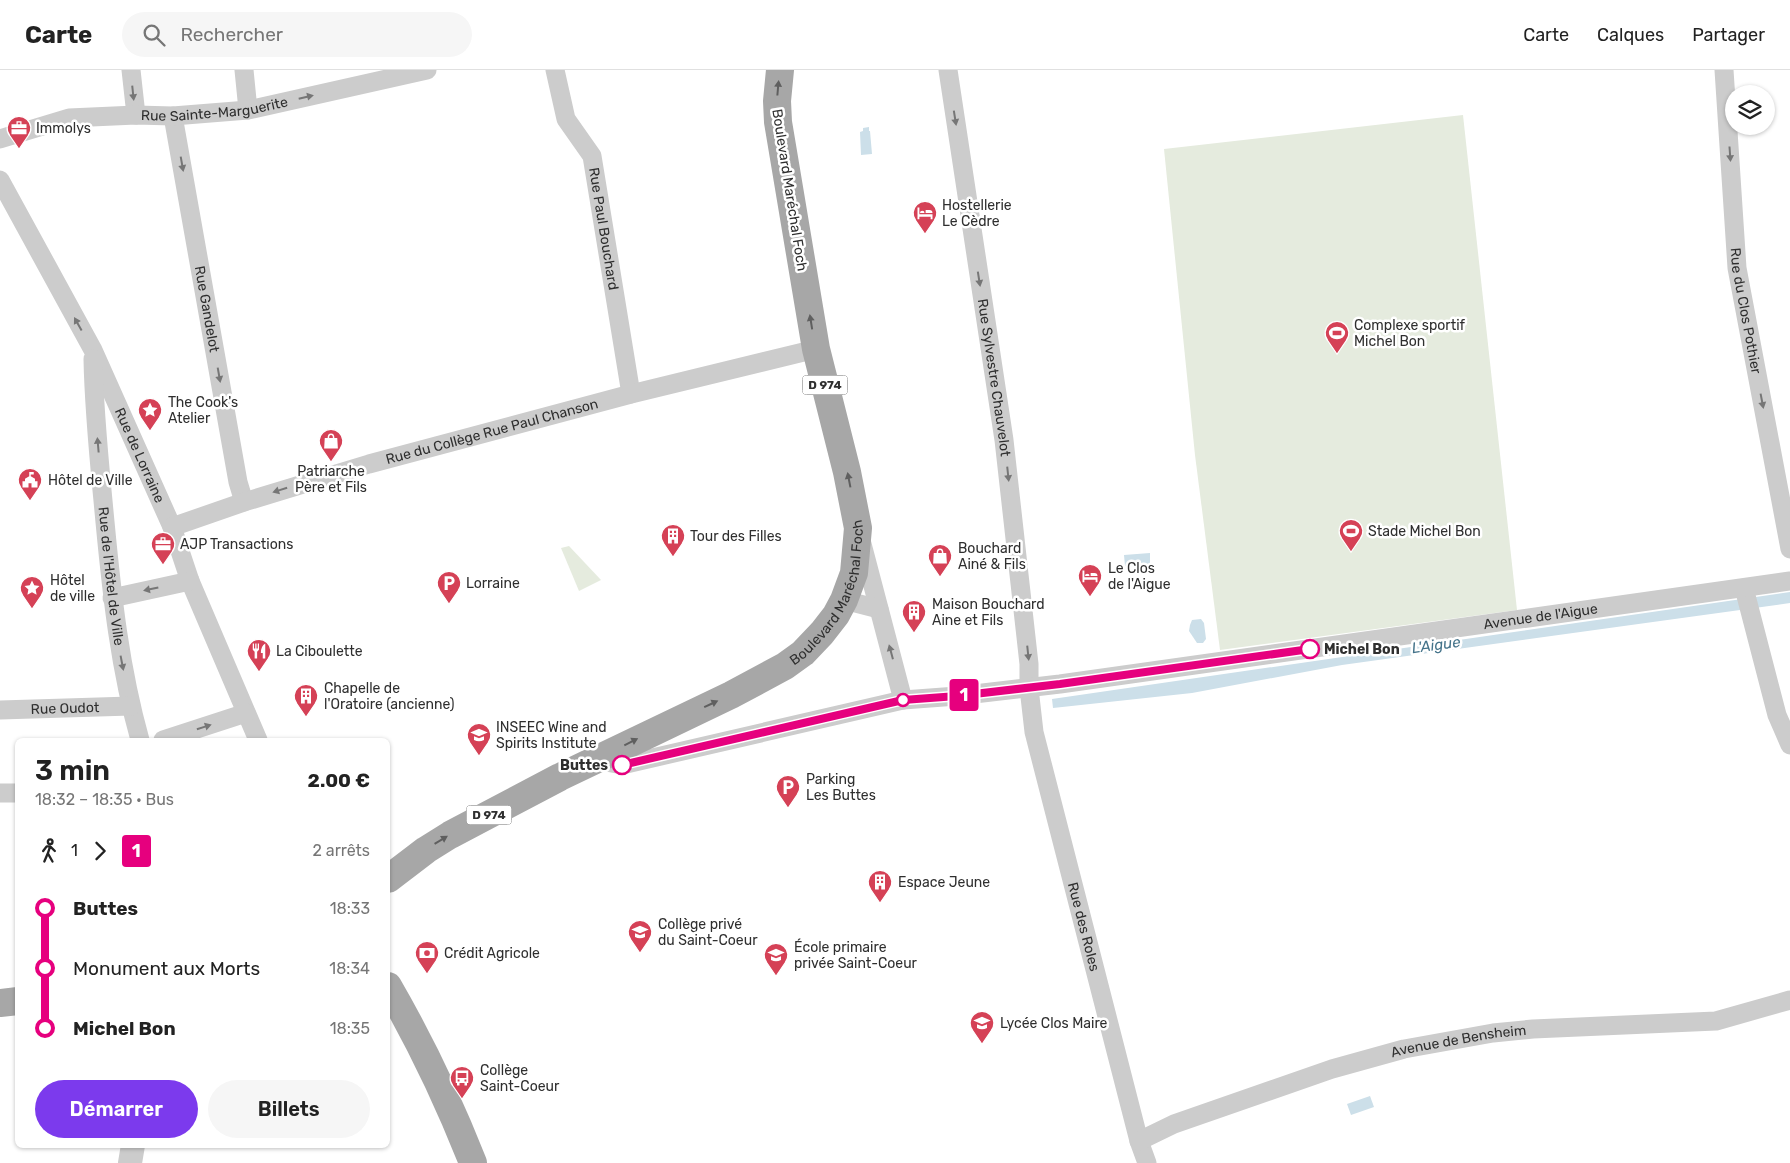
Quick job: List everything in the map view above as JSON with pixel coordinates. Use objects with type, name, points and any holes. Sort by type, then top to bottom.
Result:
[{"type":"main road","name":"Boulevard Maréchal Foch","points":[[396,871],[450,835],[524,795],[748,687],[785,666],[803,652],[822,633],[836,615],[844,600],[854,573],[858,528],[847,472],[816,348],[778,122],[777,102],[780,70]]},
{"type":"main road","points":[[390,893],[396,871]]},
{"type":"main road","points":[[390,990],[426,1056],[473,1163]]},
{"type":"main road","points":[[0,1002],[15,1001]]},
{"type":"street","points":[[131,70],[136,115]]},
{"type":"street","points":[[244,70],[248,110]]},
{"type":"street","name":"Rue Sainte-Marguerite","points":[[0,139],[69,118],[136,115],[173,116],[248,110],[427,70]]},
{"type":"street","name":"Rue Paul Bouchard","points":[[555,70],[566,119],[592,156],[631,394]]},
{"type":"street","name":"Rue Sylvestre Chauvelot","points":[[948,70],[1004,440],[1029,664],[1029,688]]},
{"type":"street","name":"Rue du Clos Pothier","points":[[1724,70],[1737,268],[1790,549]]},
{"type":"street","name":"Rue Gandelot","points":[[173,116],[238,482],[244,502]]},
{"type":"street","name":"Rue de Lorraine","points":[[0,180],[93,350],[172,527],[190,581],[257,738]]},
{"type":"street","name":"Rue du Collège Rue Paul Chanson","points":[[172,527],[244,502],[369,464],[631,394],[816,348]]},
{"type":"street","name":"Rue de l'Hôtel de Ville","points":[[93,350],[94,404],[112,598],[130,706],[139,738]]},
{"type":"street","points":[[858,528],[903,700]]},
{"type":"street","points":[[112,598],[190,581]]},
{"type":"street","name":"Avenue de l'Aigue","points":[[596,760],[622,765],[903,700],[1029,688],[1747,599],[1790,581]]},
{"type":"street","points":[[1747,599],[1777,716],[1790,745]]},
{"type":"street","points":[[844,600],[880,609]]},
{"type":"street","name":"Rue des Roles","points":[[1029,688],[1034,732],[1139,1141],[1147,1163]]},
{"type":"street","name":"Rue Oudot","points":[[0,710],[130,706]]},
{"type":"street","points":[[168,738],[246,713]]},
{"type":"street","points":[[0,793],[15,793]]},
{"type":"street","name":"Avenue de Bensheim","points":[[1139,1141],[1174,1124],[1239,1101],[1332,1069],[1404,1049],[1501,1032],[1716,1021],[1790,1000]]},
{"type":"street","points":[[130,1163],[132,1148]]},
{"type":"shaded area","name":"Complexe sportif Michel Bon","points":[[1463,115],[1517,610],[1220,650],[1195,455],[1164,149]]},
{"type":"shaded area","points":[[569,546],[601,580],[579,591],[561,548]]},
{"type":"water","points":[[869,127],[872,154],[861,155],[860,132],[863,131],[863,128]]},
{"type":"water","points":[[1150,553],[1150,564],[1125,566],[1124,555]]},
{"type":"water","name":"L'Aigue","points":[[1790,592],[1790,603],[1342,665],[1192,693],[1053,708],[1052,699]]},
{"type":"water","points":[[1201,619],[1204,623],[1206,639],[1203,643],[1197,643],[1189,631],[1190,625],[1192,620]]},
{"type":"water","points":[[1370,1096],[1374,1107],[1351,1115],[1347,1104]]},
{"type":"bus line","name":"1","points":[[622,765],[903,700],[1060,684],[1310,649]]},
{"type":"place","name":"Immolys","points":[[19,149]]},
{"type":"place","name":"Hostellerie Le Cèdre","points":[[925,234]]},
{"type":"place","name":"Complexe sportif Michel Bon","points":[[1337,354]]},
{"type":"place","name":"The Cook's Atelier","points":[[150,431]]},
{"type":"place","name":"Patriarche Père et Fils","points":[[331,462]]},
{"type":"place","name":"Hôtel de Ville","points":[[30,501]]},
{"type":"place","name":"Stade Michel Bon","points":[[1351,552]]},
{"type":"place","name":"Tour des Filles","points":[[673,557]]},
{"type":"place","name":"AJP Transactions","points":[[163,565]]},
{"type":"place","name":"Bouchard Ainé & Fils","points":[[940,577]]},
{"type":"place","name":"Le Clos de l'Aigue","points":[[1090,597]]},
{"type":"place","name":"Lorraine","points":[[449,604]]},
{"type":"place","name":"Hôtel de ville","points":[[32,609]]},
{"type":"place","name":"Maison Bouchard Aine et Fils","points":[[914,633]]},
{"type":"place","name":"Michel Bon","points":[[1310,649]]},
{"type":"place","name":"La Ciboulette","points":[[259,672]]},
{"type":"place","name":"Chapelle de l'Oratoire (ancienne)","points":[[306,717]]},
{"type":"place","name":"INSEEC Wine and Spirits Institute","points":[[479,756]]},
{"type":"place","name":"Buttes","points":[[622,765]]},
{"type":"place","name":"Parking Les Buttes","points":[[788,808]]},
{"type":"place","name":"Espace Jeune","points":[[880,903]]},
{"type":"place","name":"Collège privé du Saint-Coeur","points":[[640,953]]},
{"type":"place","name":"Crédit Agricole","points":[[427,974]]},
{"type":"place","name":"École primaire privée Saint-Coeur","points":[[776,976]]},
{"type":"place","name":"Lycée Clos Maire","points":[[982,1044]]},
{"type":"place","name":"Collège Saint-Coeur","points":[[462,1099]]}]
